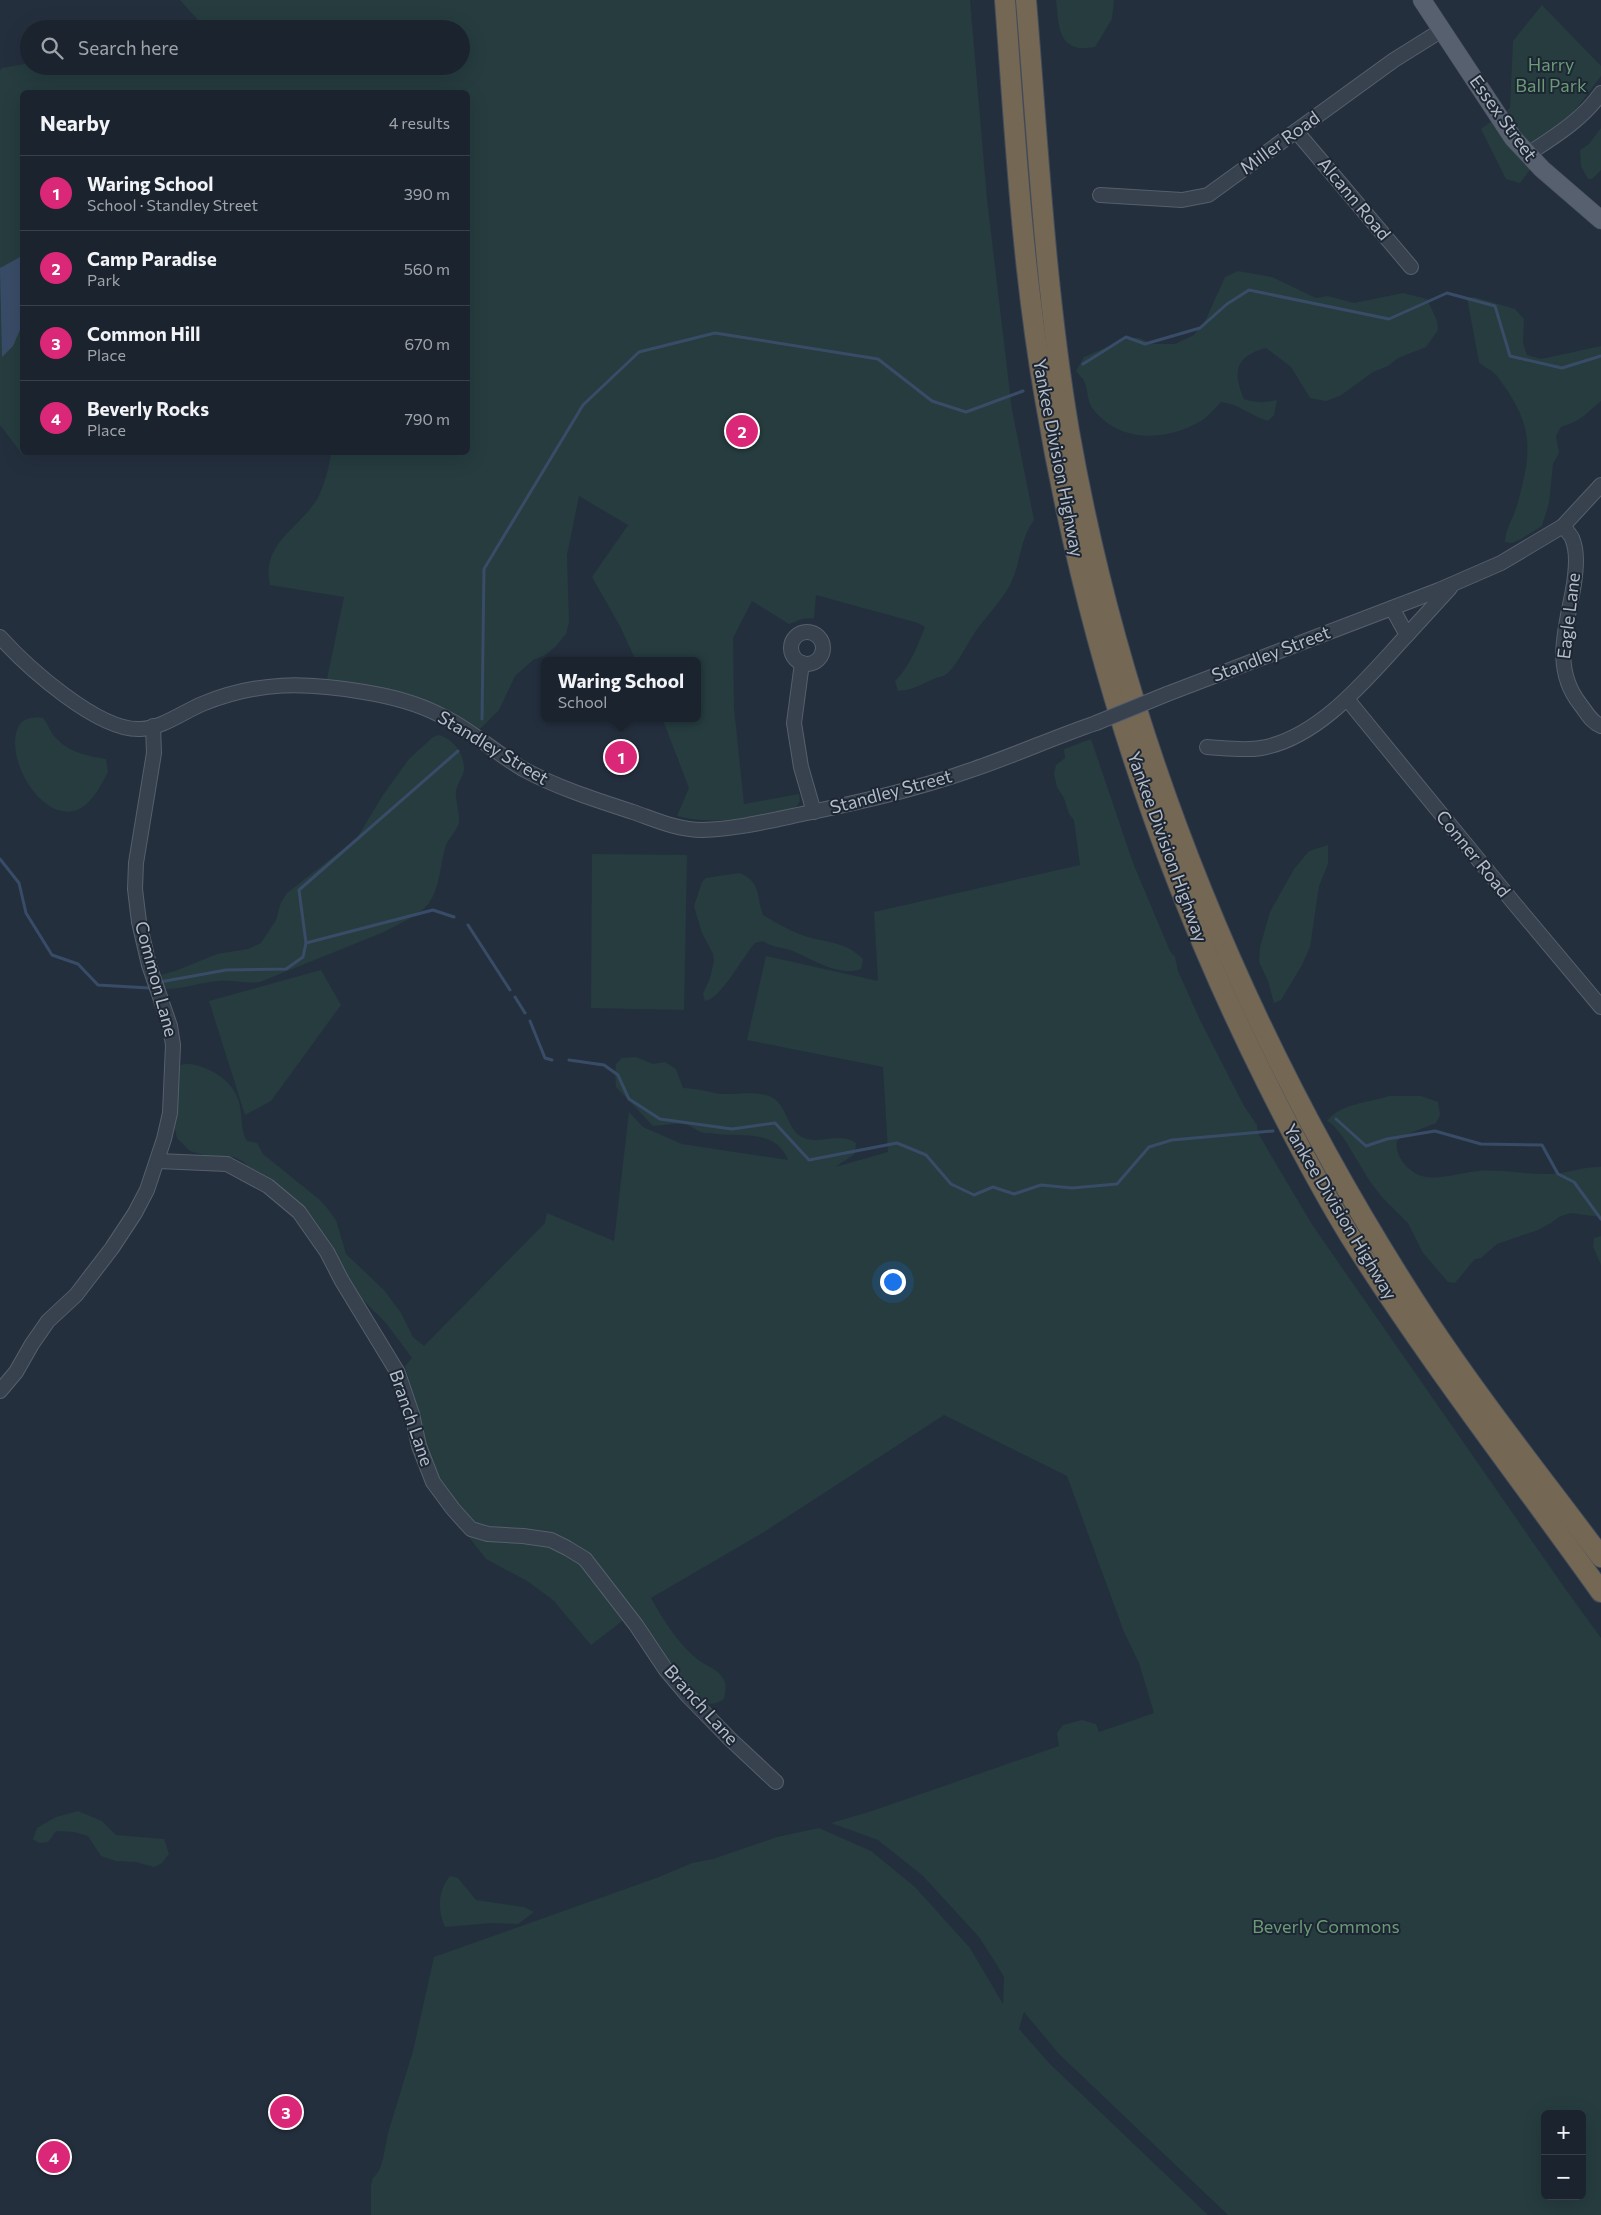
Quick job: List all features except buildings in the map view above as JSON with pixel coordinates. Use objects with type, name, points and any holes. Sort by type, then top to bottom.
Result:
[{"type":"highway","name":"Yankee Division Highway","points":[[1005,0],[1034,325],[1058,468],[1070,528],[1107,676],[1150,811],[1170,865],[1197,932],[1243,1035],[1282,1112],[1350,1235],[1451,1386],[1601,1592]]},
{"type":"highway","name":"Yankee Division Highway","points":[[1026,0],[1050,283],[1062,388],[1070,437],[1095,550],[1126,674],[1182,840],[1255,1014],[1284,1073],[1372,1230],[1426,1318],[1601,1557]]},
{"type":"main road","name":"Essex Street","points":[[1422,0],[1502,122],[1528,154],[1565,191],[1601,220]]},
{"type":"street","name":"Miller Road","points":[[1100,195],[1182,200],[1208,196],[1394,60],[1442,30]]},
{"type":"street","points":[[1528,154],[1567,128],[1583,114],[1601,93]]},
{"type":"street","name":"Alcann Road","points":[[1296,131],[1411,267]]},
{"type":"street","name":"Standley Street","points":[[0,637],[20,658],[88,711],[110,723],[129,728],[141,729],[153,726],[200,705],[243,689],[294,684],[321,686],[393,698],[438,714],[539,778],[686,830],[729,828],[868,801],[971,770],[1392,608],[1500,563],[1563,526],[1601,485]]},
{"type":"street","name":"Eagle Lane","points":[[1563,526],[1572,539],[1576,554],[1576,572],[1567,619],[1563,669],[1568,686],[1575,698],[1594,723],[1601,726]]},
{"type":"street","points":[[1207,747],[1247,749],[1281,743],[1320,721],[1347,699],[1453,584]]},
{"type":"street","points":[[1392,608],[1407,635]]},
{"type":"street","points":[[802,663],[794,723],[802,767],[814,812]]},
{"type":"street","name":"Conner Road","points":[[1347,699],[1512,902],[1601,1007]]},
{"type":"street","name":"Common Lane","points":[[0,1391],[16,1372],[48,1321],[76,1295],[112,1248],[147,1190],[158,1161],[170,1113],[174,1061],[170,1026],[143,941],[135,889],[136,863],[154,753],[153,726]]},
{"type":"street","name":"Branch Lane","points":[[158,1161],[227,1164],[268,1186],[299,1212],[327,1252],[342,1281],[398,1373],[412,1414],[419,1446],[433,1482],[453,1509],[471,1529],[488,1534],[551,1540],[585,1559],[636,1625],[666,1670],[688,1696],[776,1782]]},
{"type":"green space","points":[[180,0],[970,0],[987,199],[1012,410],[1034,520],[1026,534],[1016,571],[1010,584],[950,671],[944,676],[909,689],[898,691],[895,681],[909,663],[925,627],[918,623],[816,595],[814,618],[802,619],[789,624],[752,601],[733,638],[734,708],[744,804],[799,794],[800,801],[797,806],[790,810],[734,819],[706,820],[677,816],[689,788],[664,722],[701,722],[701,657],[634,657],[620,626],[592,577],[628,525],[579,496],[567,555],[569,622],[566,634],[555,647],[544,656],[533,660],[515,676],[499,710],[479,730],[471,730],[382,692],[327,679],[344,597],[270,585],[269,571],[271,559],[282,538],[319,497],[331,455],[470,455],[470,90],[20,90],[20,451],[0,425],[0,70],[2,68],[20,65],[20,75],[470,75],[470,20],[198,20]]},
{"type":"green space","points":[[1056,0],[1114,0],[1112,19],[1095,47],[1074,47],[1067,43],[1060,29]]},
{"type":"green space","name":"Harry Ball Park","points":[[1542,5],[1601,66],[1601,76],[1520,183],[1506,179],[1481,129],[1510,108],[1513,41]]},
{"type":"green space","points":[[1601,128],[1601,170],[1592,179],[1588,179],[1581,166],[1580,150],[1589,144]]},
{"type":"green space","points":[[1238,271],[1272,277],[1316,298],[1328,296],[1354,303],[1403,293],[1427,299],[1437,321],[1438,330],[1426,347],[1398,358],[1388,366],[1373,372],[1340,396],[1326,401],[1310,398],[1291,367],[1266,348],[1248,355],[1239,366],[1238,380],[1240,389],[1244,399],[1260,402],[1277,400],[1274,415],[1268,421],[1234,405],[1221,402],[1201,421],[1188,428],[1159,435],[1144,436],[1130,433],[1116,428],[1104,420],[1091,406],[1085,383],[1076,371],[1084,357],[1128,338],[1139,338],[1153,344],[1175,344],[1194,335],[1206,319],[1225,277]]},
{"type":"green space","points":[[1474,297],[1515,309],[1524,319],[1523,343],[1527,355],[1541,359],[1601,346],[1601,401],[1579,419],[1561,427],[1556,436],[1559,453],[1553,464],[1549,503],[1542,526],[1512,543],[1505,542],[1505,537],[1517,507],[1523,483],[1526,466],[1527,436],[1518,408],[1509,393],[1495,374],[1479,362],[1467,298]]},
{"type":"green space","points":[[37,717],[43,718],[54,736],[66,747],[85,755],[106,759],[108,772],[93,797],[81,808],[67,812],[53,808],[40,799],[29,785],[21,769],[16,753],[15,737],[21,722]]},
{"type":"green space","points":[[439,735],[449,740],[457,748],[464,764],[464,770],[456,791],[459,822],[446,845],[433,897],[425,908],[384,932],[260,982],[220,981],[161,989],[157,976],[178,970],[217,954],[248,949],[261,943],[276,920],[281,902],[287,893],[357,838],[383,795],[409,759],[433,737]]},
{"type":"green space","name":"Beverly Commons","points":[[1091,739],[1133,863],[1170,951],[1175,957],[1178,971],[1200,1020],[1244,1106],[1257,1125],[1258,1133],[1313,1226],[1601,1638],[1601,2215],[1228,2215],[1059,2054],[1024,2012],[1019,2029],[1049,2063],[1208,2215],[371,2215],[371,2185],[383,2159],[388,2133],[413,2051],[434,1957],[659,1877],[692,1863],[713,1859],[777,1837],[819,1828],[871,1851],[915,1887],[970,1948],[1003,2004],[1004,1977],[997,1965],[979,1937],[923,1876],[878,1840],[831,1823],[869,1812],[1059,1746],[1057,1733],[1063,1725],[1082,1720],[1096,1724],[1099,1732],[1154,1713],[1139,1663],[1124,1632],[1067,1476],[944,1415],[764,1532],[651,1598],[683,1646],[697,1659],[722,1676],[726,1689],[724,1699],[718,1703],[706,1703],[688,1690],[626,1618],[591,1645],[553,1600],[527,1581],[486,1559],[442,1503],[405,1366],[412,1358],[386,1323],[361,1298],[313,1218],[255,1176],[244,1162],[234,1157],[218,1159],[190,1151],[177,1138],[174,1125],[179,1066],[189,1064],[205,1068],[225,1080],[238,1098],[243,1132],[247,1141],[257,1143],[263,1154],[320,1200],[327,1208],[336,1220],[346,1254],[384,1290],[401,1313],[413,1337],[424,1346],[545,1223],[547,1213],[614,1241],[629,1112],[643,1127],[682,1144],[788,1160],[775,1143],[757,1136],[704,1133],[683,1124],[653,1126],[616,1087],[616,1064],[622,1058],[636,1057],[653,1064],[665,1062],[676,1069],[683,1088],[721,1094],[751,1093],[772,1097],[781,1106],[795,1131],[804,1138],[817,1140],[843,1138],[856,1143],[855,1154],[835,1167],[888,1152],[883,1067],[747,1040],[766,956],[878,981],[874,912],[1080,865],[1074,820],[1069,814],[1064,798],[1057,787],[1054,774],[1056,765],[1065,758],[1064,749]]},
{"type":"green space","points":[[1328,845],[1328,864],[1319,886],[1310,947],[1302,965],[1281,1000],[1274,1003],[1268,981],[1259,962],[1260,947],[1270,912],[1294,869],[1309,851]]},
{"type":"green space","points":[[592,854],[687,855],[684,1010],[591,1008]]},
{"type":"green space","points":[[739,873],[751,880],[757,889],[763,915],[797,933],[849,949],[863,959],[861,969],[844,971],[836,969],[763,941],[755,943],[725,985],[712,998],[705,1001],[703,994],[710,978],[714,961],[713,954],[702,933],[694,906],[702,882],[706,878]]},
{"type":"green space","points":[[321,970],[341,1005],[271,1101],[245,1115],[209,1001]]},
{"type":"green space","points":[[1389,1096],[1421,1096],[1438,1102],[1440,1115],[1436,1123],[1403,1136],[1397,1141],[1398,1152],[1403,1162],[1417,1174],[1435,1177],[1473,1172],[1506,1171],[1552,1174],[1601,1167],[1601,1217],[1570,1213],[1559,1217],[1538,1230],[1497,1244],[1481,1258],[1475,1259],[1455,1283],[1448,1282],[1423,1253],[1408,1223],[1381,1196],[1343,1137],[1327,1121],[1340,1110],[1347,1107]]},
{"type":"green space","points":[[1601,1236],[1601,1265],[1593,1246],[1594,1238]]},
{"type":"green space","points":[[78,1811],[102,1821],[116,1835],[164,1839],[169,1854],[162,1863],[154,1867],[136,1862],[116,1861],[101,1856],[88,1836],[74,1832],[56,1831],[48,1842],[39,1843],[33,1839],[37,1828],[56,1817]]},
{"type":"green space","points":[[450,1876],[458,1878],[476,1900],[524,1907],[534,1912],[518,1924],[492,1923],[445,1927],[442,1920],[440,1900],[443,1888]]},
{"type":"water","points":[[20,257],[20,330],[13,346],[2,357],[0,268]]},
{"type":"waterway","points":[[1083,364],[1126,337],[1145,344],[1200,328],[1227,304],[1249,290],[1389,319],[1447,293],[1495,306],[1510,356],[1562,368],[1601,356]]},
{"type":"waterway","points":[[482,719],[484,569],[583,405],[639,352],[715,333],[878,359],[932,401],[966,412],[1023,391]]},
{"type":"waterway","points":[[160,982],[226,970],[286,969],[303,957],[306,943],[299,890],[458,751]]},
{"type":"waterway","points":[[0,859],[19,883],[26,913],[52,955],[78,964],[98,985],[149,988],[152,986]]},
{"type":"waterway","points":[[306,943],[433,910],[454,917]]},
{"type":"waterway","points":[[468,925],[510,990]]},
{"type":"waterway","points":[[515,997],[525,1013]]},
{"type":"waterway","points":[[530,1021],[545,1058],[552,1060]]},
{"type":"waterway","points":[[569,1060],[604,1065],[618,1075],[629,1099],[660,1119],[732,1129],[775,1123],[809,1160],[897,1143],[926,1155],[951,1184],[974,1195],[993,1187],[1014,1194],[1041,1185],[1072,1188],[1117,1184],[1149,1147],[1172,1140],[1273,1131]]},
{"type":"waterway","points":[[1336,1119],[1366,1146],[1387,1139],[1435,1131],[1481,1144],[1542,1145],[1558,1174],[1574,1182],[1601,1219]]},
{"type":"place","name":"Camp Paradise","points":[[742,431]]},
{"type":"place","name":"Waring School","points":[[621,757]]},
{"type":"place","name":"Common Hill","points":[[286,2112]]},
{"type":"place","name":"Beverly Rocks","points":[[54,2157]]}]
